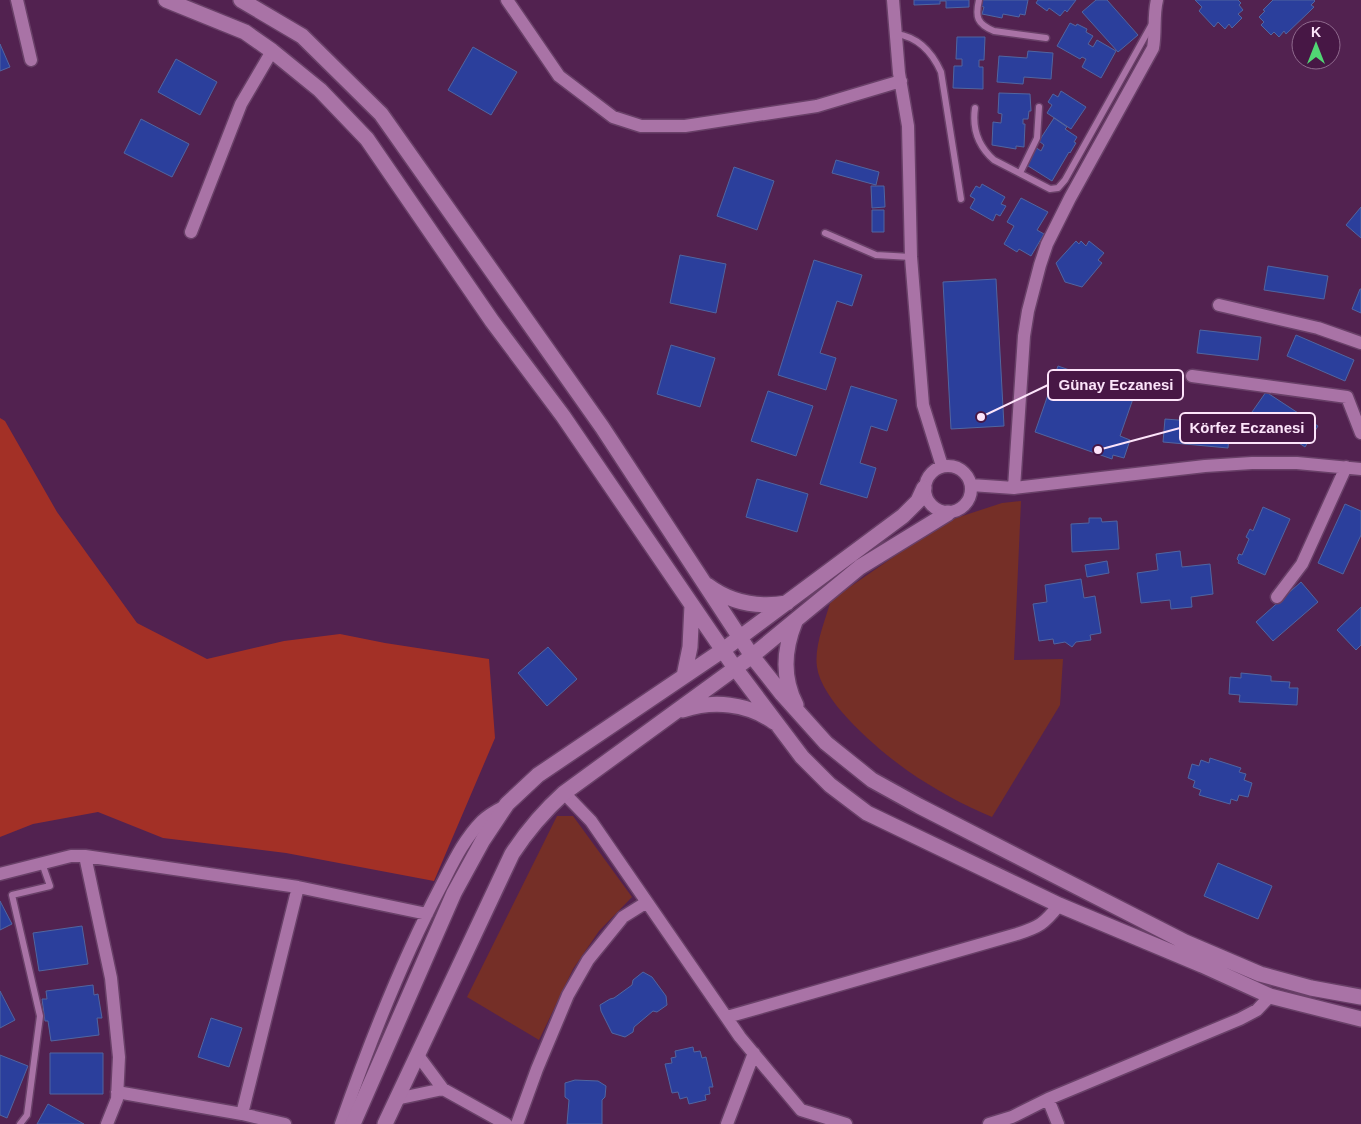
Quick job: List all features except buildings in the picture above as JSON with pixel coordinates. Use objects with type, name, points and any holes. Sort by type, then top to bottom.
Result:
[{"type":"street","points":[[17,0],[32,60]]},
{"type":"street","points":[[166,0],[245,32],[320,90],[367,139],[492,321],[563,416],[722,650],[802,757],[830,785],[867,813],[1059,906],[1202,965],[1270,996],[1361,1019]]},
{"type":"street","points":[[241,0],[302,36],[381,114],[602,427],[739,638],[826,744],[872,780],[919,806],[1185,942],[1260,974],[1312,988],[1361,997]]},
{"type":"street","points":[[507,0],[559,76],[613,117],[641,126],[685,126],[817,106],[901,81]]},
{"type":"street","points":[[893,0],[901,81],[908,126],[911,257],[923,405],[942,466]]},
{"type":"street","points":[[1014,488],[1024,336],[1033,286],[1047,244],[1070,198],[1153,48],[1155,38],[1155,1]]},
{"type":"street","points":[[191,232],[241,104],[272,52]]},
{"type":"street","points":[[1220,305],[1318,328],[1361,343]]},
{"type":"street","points":[[1192,376],[1347,397],[1361,432]]},
{"type":"street","points":[[971,485],[1014,488],[1215,465],[1288,463],[1346,466],[1361,469]]},
{"type":"street","points":[[341,1124],[394,984],[427,914],[466,841],[484,819],[507,804],[538,775],[739,638],[903,516],[918,501],[930,474],[942,466],[957,468],[963,472],[971,485],[971,494],[963,507],[948,513],[860,567],[752,656],[564,793],[545,810],[527,831],[512,854],[385,1124]]},
{"type":"street","points":[[1277,597],[1302,564],[1346,466]]},
{"type":"street","points":[[924,488],[928,502],[933,508],[940,512],[948,513]]},
{"type":"street","points":[[703,582],[724,596],[748,603],[762,605],[788,602]]},
{"type":"street","points":[[684,676],[690,647],[692,606]]},
{"type":"street","points":[[795,622],[788,644],[786,667],[793,700],[804,719]]},
{"type":"street","points":[[668,716],[678,711],[701,705],[724,704],[748,709],[769,718],[779,725]]},
{"type":"street","points":[[564,793],[591,821],[727,1018],[801,1110],[846,1124]]},
{"type":"street","points":[[353,1124],[454,893],[483,840],[507,804]]},
{"type":"street","points":[[0,874],[41,862],[71,856],[85,856],[298,887],[427,914]]},
{"type":"street","points":[[85,856],[111,978],[119,1057],[117,1099],[107,1124]]},
{"type":"street","points":[[242,1114],[298,887]]},
{"type":"street","points":[[517,1124],[537,1069],[568,995],[588,960],[623,918],[647,902]]},
{"type":"street","points":[[727,1018],[1017,934],[1037,927],[1059,906]]},
{"type":"street","points":[[989,1124],[1012,1117],[1048,1099],[1240,1019],[1257,1010],[1270,996]]},
{"type":"street","points":[[727,1124],[754,1053]]},
{"type":"street","points":[[417,1054],[442,1089],[506,1124]]},
{"type":"street","points":[[396,1098],[442,1089]]},
{"type":"street","points":[[117,1092],[242,1114],[285,1124]]},
{"type":"street","points":[[1048,1099],[1058,1124]]},
{"type":"lane","points":[[979,0],[978,18],[986,27],[994,31],[1046,38]]},
{"type":"lane","points":[[975,108],[976,134],[983,149],[994,160],[1050,189],[1058,188],[1154,20]]},
{"type":"lane","points":[[896,34],[908,36],[920,43],[932,55],[941,72],[961,199]]},
{"type":"lane","points":[[1020,173],[1037,138],[1039,107]]},
{"type":"lane","points":[[825,233],[876,255],[911,257]]},
{"type":"lane","points":[[20,1124],[28,1115],[40,1016],[12,895],[50,886],[41,862]]},
{"type":"shaded area","points":[[0,418],[5,421],[57,512],[137,623],[207,659],[284,641],[340,634],[489,659],[495,738],[434,881],[286,853],[163,838],[98,812],[33,824],[0,837]]},
{"type":"shaded area","points":[[1021,501],[1014,660],[1063,659],[1060,705],[992,817],[928,784],[896,762],[868,739],[829,696],[821,681],[816,659],[831,600],[944,522],[1002,503]]},
{"type":"shaded area","points":[[557,816],[573,816],[632,897],[599,931],[573,969],[539,1040],[467,997]]},
{"type":"place","name":"Günay Eczanesi","points":[[981,417]]},
{"type":"place","name":"Körfez Eczanesi","points":[[1098,450]]}]
